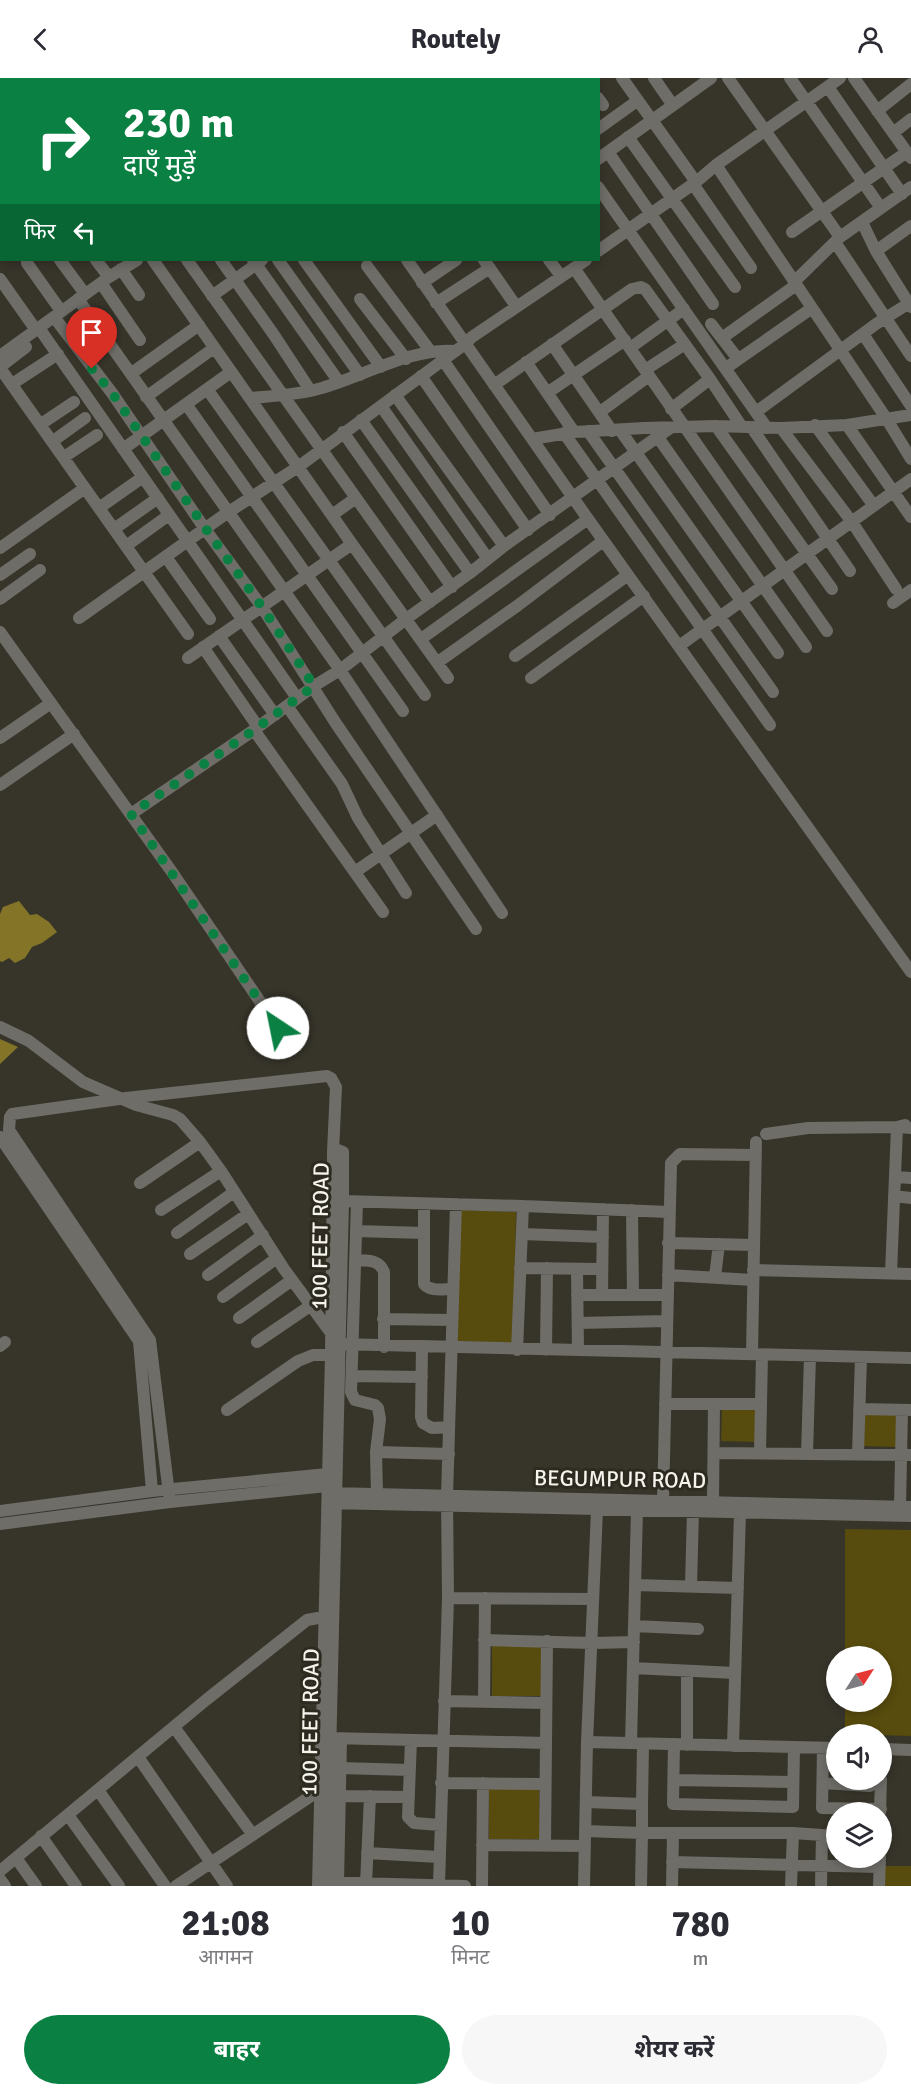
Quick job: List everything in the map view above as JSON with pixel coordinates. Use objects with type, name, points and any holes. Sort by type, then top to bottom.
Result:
[{"type":"street","points":[[622,78],[751,268]]},
{"type":"street","points":[[654,78],[672,104]]},
{"type":"street","points":[[711,78],[603,155],[650,214],[713,304]]},
{"type":"street","points":[[728,78],[822,212],[911,356]]},
{"type":"street","points":[[790,78],[881,208]]},
{"type":"street","points":[[600,246],[629,230],[716,165],[840,78]]},
{"type":"street","points":[[792,232],[884,168],[909,155],[854,78]]},
{"type":"street","points":[[877,111],[911,84]]},
{"type":"street","points":[[722,338],[795,283],[838,239],[906,190],[884,168],[828,87]]},
{"type":"street","points":[[600,128],[637,101]]},
{"type":"street","points":[[893,133],[911,120]]},
{"type":"street","points":[[628,136],[735,287]]},
{"type":"street","points":[[716,165],[886,418],[911,459]]},
{"type":"street","points":[[600,190],[767,428]]},
{"type":"street","points":[[756,412],[886,318],[910,305],[876,251],[862,222]]},
{"type":"street","points":[[876,251],[911,226]]},
{"type":"street","points":[[27,261],[92,369],[108,388],[262,607],[335,722],[476,929]]},
{"type":"street","points":[[61,261],[81,297],[146,397],[340,670],[502,913]]},
{"type":"street","points":[[96,261],[140,340]]},
{"type":"street","points":[[134,261],[58,314],[0,367],[188,634]]},
{"type":"street","points":[[154,261],[448,678]]},
{"type":"street","points":[[188,261],[430,602]]},
{"type":"street","points":[[222,261],[310,390]]},
{"type":"street","points":[[212,296],[257,261],[339,382]]},
{"type":"street","points":[[279,261],[360,375]]},
{"type":"street","points":[[305,261],[381,367]]},
{"type":"street","points":[[413,261],[422,283],[436,303],[460,348],[494,385],[911,972]]},
{"type":"street","points":[[422,283],[455,261]]},
{"type":"street","points":[[550,261],[561,276]]},
{"type":"street","points":[[79,618],[227,513],[298,467],[472,337],[582,262],[603,309],[827,631]]},
{"type":"street","points":[[436,303],[487,264],[516,306]]},
{"type":"street","points":[[367,266],[431,352]]},
{"type":"street","points":[[121,269],[139,295]]},
{"type":"street","points":[[0,279],[58,354],[297,698]]},
{"type":"street","points":[[494,385],[632,289],[641,287],[645,289],[830,538],[850,571]]},
{"type":"street","points":[[360,299],[406,359]]},
{"type":"street","points":[[726,368],[812,308]]},
{"type":"street","points":[[547,393],[684,309]]},
{"type":"street","points":[[711,324],[738,359]]},
{"type":"street","points":[[136,370],[199,325]]},
{"type":"street","points":[[0,356],[40,330]]},
{"type":"street","points":[[863,334],[911,406]]},
{"type":"street","points":[[552,344],[600,412],[634,452],[778,653]]},
{"type":"street","points":[[600,412],[685,344]]},
{"type":"street","points":[[146,397],[214,348]]},
{"type":"street","points":[[250,398],[310,390],[431,352],[460,348]]},
{"type":"street","points":[[12,384],[58,354]]},
{"type":"street","points":[[443,360],[550,515]]},
{"type":"street","points":[[526,362],[547,393],[595,480],[770,725]]},
{"type":"street","points":[[123,449],[231,372]]},
{"type":"street","points":[[421,376],[528,530]]},
{"type":"street","points":[[671,409],[710,379]]},
{"type":"street","points":[[207,389],[425,695]]},
{"type":"street","points":[[395,394],[504,546]]},
{"type":"street","points":[[41,424],[74,402]]},
{"type":"street","points":[[186,404],[403,711]]},
{"type":"street","points":[[381,406],[488,559]]},
{"type":"street","points":[[532,439],[588,431],[716,426],[781,428],[847,425],[911,415]]},
{"type":"street","points":[[52,441],[86,418]]},
{"type":"street","points":[[361,420],[470,573]]},
{"type":"street","points":[[815,425],[874,506]]},
{"type":"street","points":[[847,425],[911,517]]},
{"type":"street","points":[[716,426],[832,590]]},
{"type":"street","points":[[131,814],[340,670],[504,546],[670,428]]},
{"type":"street","points":[[781,428],[852,522],[896,589]]},
{"type":"street","points":[[588,431],[773,692]]},
{"type":"street","points":[[343,432],[452,587]]},
{"type":"street","points":[[64,458],[97,435]]},
{"type":"street","points":[[657,436],[806,647]]},
{"type":"street","points":[[99,508],[143,477]]},
{"type":"street","points":[[680,646],[911,479]]},
{"type":"street","points":[[0,548],[85,488]]},
{"type":"street","points":[[114,529],[158,498]]},
{"type":"street","points":[[332,515],[356,498]]},
{"type":"street","points":[[126,546],[170,514]]},
{"type":"street","points":[[421,639],[588,519]]},
{"type":"street","points":[[438,662],[603,541]]},
{"type":"street","points":[[188,658],[352,544]]},
{"type":"street","points":[[0,575],[30,554]]},
{"type":"street","points":[[166,557],[210,619]]},
{"type":"street","points":[[0,599],[40,570]]},
{"type":"street","points":[[515,656],[628,575]]},
{"type":"street","points":[[893,603],[911,590]]},
{"type":"street","points":[[531,678],[644,596]]},
{"type":"street","points":[[0,632],[131,814],[278,1028]]},
{"type":"street","points":[[219,636],[275,715]]},
{"type":"street","points":[[202,648],[383,912]]},
{"type":"street","points":[[0,738],[51,703]]},
{"type":"street","points":[[287,706],[342,784],[358,818],[406,893]]},
{"type":"street","points":[[0,785],[74,734]]},
{"type":"street","points":[[355,872],[437,815]]},
{"type":"street","points":[[0,1028],[29,1041],[83,1082],[180,1119],[221,1171],[292,1280],[339,1344],[666,1354],[911,1358]]},
{"type":"street","points":[[169,1496],[150,1340],[9,1130],[9,1117],[12,1114],[121,1098],[327,1076],[331,1078],[336,1087],[333,1152]]},
{"type":"street","points":[[897,1128],[911,1122]]},
{"type":"street","points":[[760,1452],[761,1404],[753,1275],[755,1155],[761,1138],[808,1128],[911,1128]]},
{"type":"street","points":[[891,1273],[897,1128]]},
{"type":"street","points":[[0,1137],[139,1341],[152,1491]]},
{"type":"street","points":[[140,1183],[200,1142]]},
{"type":"street","name":"100 FEET ROAD","points":[[326,1884],[320,1790],[324,1617],[331,1492],[339,1344],[343,1202],[343,1152],[338,1150],[333,1152],[331,1334],[331,1492],[336,1739],[326,1884]]},
{"type":"street","points":[[663,1501],[671,1163],[680,1154],[755,1155]]},
{"type":"street","points":[[161,1210],[221,1171]]},
{"type":"street","points":[[895,1177],[911,1178]]},
{"type":"street","points":[[177,1233],[234,1192]]},
{"type":"street","points":[[894,1196],[911,1198]]},
{"type":"street","points":[[343,1202],[669,1212]]},
{"type":"street","points":[[357,1202],[352,1397],[355,1400],[371,1403],[378,1408],[380,1419],[376,1452],[376,1494]]},
{"type":"street","points":[[424,1204],[424,1284],[434,1290],[453,1289]]},
{"type":"street","points":[[439,1885],[448,1598],[447,1501],[456,1204]]},
{"type":"street","points":[[517,1350],[523,1206]]},
{"type":"street","points":[[602,1295],[603,1209]]},
{"type":"street","points":[[632,1210],[633,1295]]},
{"type":"street","points":[[190,1254],[248,1214]]},
{"type":"street","points":[[356,1231],[424,1233]]},
{"type":"street","points":[[522,1234],[603,1237]]},
{"type":"street","points":[[208,1275],[263,1235]]},
{"type":"street","points":[[668,1243],[754,1245]]},
{"type":"street","points":[[715,1277],[719,1244]]},
{"type":"street","points":[[222,1297],[277,1258]]},
{"type":"street","points":[[355,1260],[377,1262],[383,1268],[384,1347]]},
{"type":"street","points":[[520,1268],[602,1269]]},
{"type":"street","points":[[546,1350],[547,1268]]},
{"type":"street","points":[[577,1269],[578,1350]]},
{"type":"street","points":[[668,1275],[715,1277],[911,1274]]},
{"type":"street","points":[[239,1318],[292,1280]]},
{"type":"street","points":[[578,1295],[667,1295]]},
{"type":"street","points":[[256,1342],[310,1306]]},
{"type":"street","points":[[383,1319],[453,1320]]},
{"type":"street","points":[[578,1323],[667,1321]]},
{"type":"street","points":[[422,1347],[421,1417],[423,1423],[432,1428],[449,1427]]},
{"type":"street","points":[[227,1410],[298,1361],[313,1355],[331,1355]]},
{"type":"street","points":[[807,1454],[810,1356]]},
{"type":"street","points":[[858,1454],[861,1357]]},
{"type":"street","points":[[352,1376],[422,1377]]},
{"type":"street","points":[[665,1404],[761,1404]]},
{"type":"street","points":[[713,1502],[714,1404]]},
{"type":"street","points":[[859,1409],[907,1410],[905,1507]]},
{"type":"street","points":[[376,1452],[448,1454]]},
{"type":"street","points":[[714,1453],[906,1455]]},
{"type":"street","points":[[0,1511],[152,1491],[169,1496]]},
{"type":"street","points":[[0,1524],[169,1496],[331,1492]]},
{"type":"street","name":"BEGUMPUR ROAD","points":[[331,1492],[447,1501],[615,1505],[663,1501],[905,1507]]},
{"type":"street","name":"BEGUMPUR ROAD","points":[[331,1492],[597,1510],[615,1505],[637,1510],[911,1516]]},
{"type":"street","points":[[584,1886],[587,1742],[597,1510]]},
{"type":"street","points":[[637,1510],[633,1668],[642,1804],[641,1886]]},
{"type":"street","points":[[691,1586],[693,1511]]},
{"type":"street","points":[[733,1746],[740,1512]]},
{"type":"street","points":[[635,1585],[738,1588]]},
{"type":"street","points":[[448,1598],[593,1599]]},
{"type":"street","points":[[484,1702],[485,1598]]},
{"type":"street","points":[[0,1871],[307,1620],[324,1617]]},
{"type":"street","points":[[634,1626],[698,1629]]},
{"type":"street","points":[[484,1640],[634,1642]]},
{"type":"street","points":[[544,1845],[547,1641]]},
{"type":"street","points":[[633,1668],[735,1673]]},
{"type":"street","points":[[687,1671],[673,1804],[793,1807],[794,1747]]},
{"type":"street","points":[[444,1701],[546,1703]]},
{"type":"street","points":[[174,1727],[253,1835]]},
{"type":"street","points":[[465,1886],[326,1884],[340,1796],[340,1768],[336,1739],[546,1743]]},
{"type":"street","points":[[411,1740],[408,1817],[410,1821],[418,1824],[440,1825]]},
{"type":"street","points":[[587,1742],[823,1748],[822,1808],[826,1808]]},
{"type":"street","points":[[892,1749],[911,1750]]},
{"type":"street","points":[[138,1757],[227,1886]]},
{"type":"street","points":[[340,1768],[410,1770]]},
{"type":"street","points":[[674,1780],[793,1782]]},
{"type":"street","points":[[441,1783],[545,1784]]},
{"type":"street","points":[[482,1886],[483,1783]]},
{"type":"street","points":[[98,1790],[165,1886]]},
{"type":"street","points":[[176,1886],[320,1790]]},
{"type":"street","points":[[340,1796],[409,1797]]},
{"type":"street","points":[[362,1884],[367,1853],[370,1797]]},
{"type":"street","points":[[586,1802],[642,1804]]},
{"type":"street","points":[[68,1815],[119,1886]]},
{"type":"street","points":[[585,1832],[793,1833],[826,1835]]},
{"type":"street","points":[[672,1886],[673,1833]]},
{"type":"street","points":[[791,1886],[793,1833]]},
{"type":"street","points":[[821,1886],[822,1835]]},
{"type":"street","points":[[41,1836],[76,1886]]},
{"type":"street","points":[[482,1845],[585,1846]]},
{"type":"street","points":[[367,1853],[440,1857]]},
{"type":"street","points":[[16,1858],[36,1886]]},
{"type":"street","points":[[672,1862],[826,1865]]},
{"type":"street","points":[[879,1868],[879,1886]]},
{"type":"street","points":[[0,1879],[5,1886]]},
{"type":"shaded area","points":[[19,901],[30,915],[37,914],[49,922],[57,932],[32,947],[25,958],[15,963],[9,958],[2,962],[0,961],[0,914],[3,907]]},
{"type":"shaded area","points":[[0,1039],[18,1047],[0,1064]]},
{"type":"shaded area","points":[[461,1210],[516,1212],[513,1343],[457,1341]]},
{"type":"shaded area","points":[[722,1408],[757,1408],[757,1442],[721,1441]]},
{"type":"shaded area","points":[[862,1413],[898,1414],[897,1447],[862,1446]]},
{"type":"shaded area","points":[[845,1529],[911,1530],[911,1736],[892,1735],[892,1724],[845,1724],[845,1712],[892,1712],[892,1646],[845,1646]]},
{"type":"shaded area","points":[[492,1645],[542,1645],[542,1696],[492,1696]]},
{"type":"shaded area","points":[[489,1788],[539,1788],[539,1839],[489,1839]]},
{"type":"shaded area","points":[[911,1866],[911,1886],[885,1886],[885,1868]]},
{"type":"route","points":[[92,369],[112,393],[262,607],[314,686],[131,814],[278,1028]]}]
